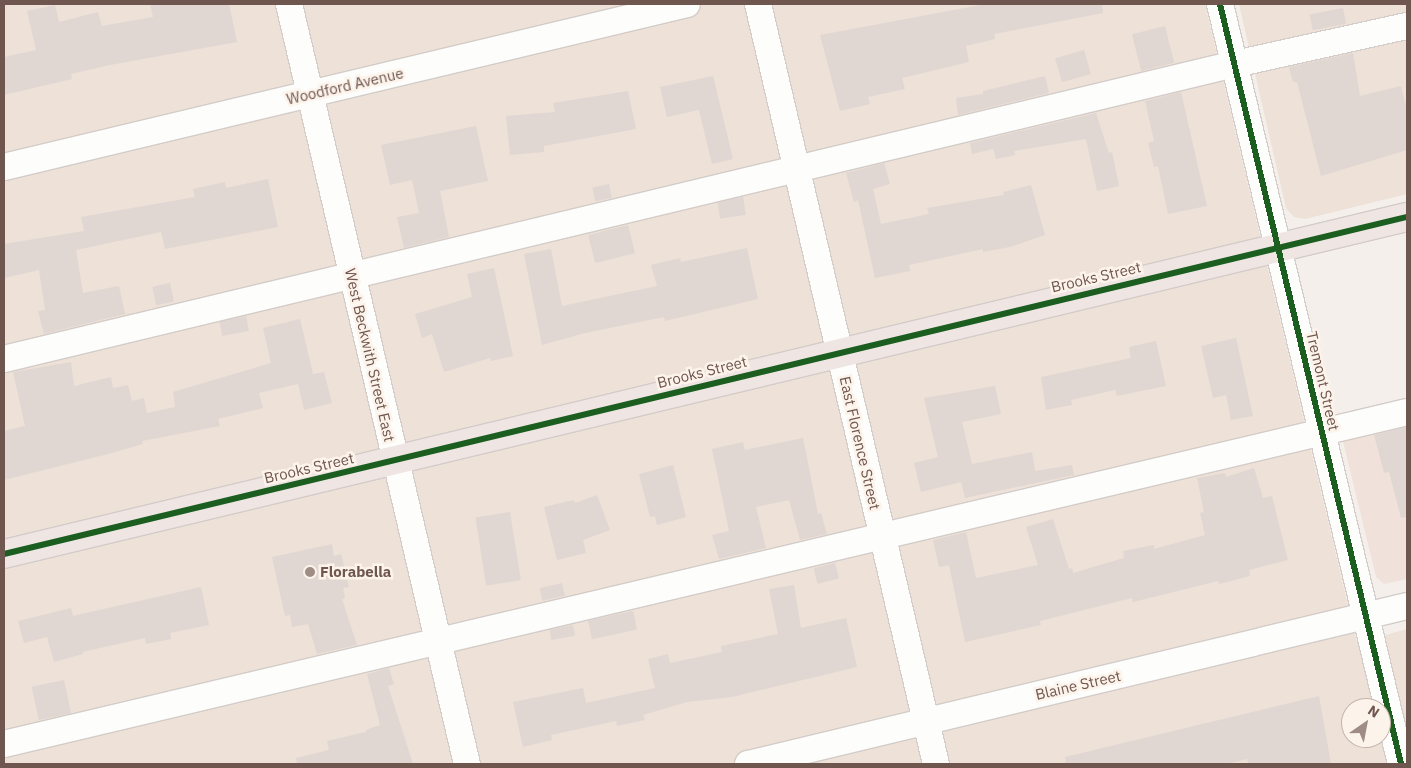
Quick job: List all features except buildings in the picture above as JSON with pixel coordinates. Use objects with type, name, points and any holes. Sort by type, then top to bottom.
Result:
[{"type":"highway","name":"Brooks Street","points":[[4,554],[394,461],[838,351],[1407,217]]},
{"type":"street","name":"West Beckwith Street East","points":[[289,4],[312,94],[394,461],[468,764]]},
{"type":"street","name":"Woodford Avenue","points":[[4,167],[687,4]]},
{"type":"street","name":"East Florence Street","points":[[758,4],[936,764]]},
{"type":"street","name":"Tremont Street","points":[[1220,4],[1401,764]]},
{"type":"street","points":[[4,358],[352,277],[1235,64],[1407,26]]},
{"type":"street","points":[[4,744],[882,538],[1407,412]]},
{"type":"street","name":"Blaine Street","points":[[748,764],[1407,606]]},
{"type":"shaded area","points":[[4,4],[1205,4],[1357,643],[1407,629],[1407,764],[4,764]]},
{"type":"shaded area","points":[[1239,4],[1407,4],[1407,194],[1305,219],[1294,217],[1286,208]]},
{"type":"shaded area","points":[[1407,412],[1407,579],[1384,584],[1376,577],[1340,429]]},
{"type":"cycle path","points":[[1220,4],[1401,764]]},
{"type":"cycle path","points":[[4,554],[1407,217]]},
{"type":"place","name":"Florabella","points":[[310,572]]}]
